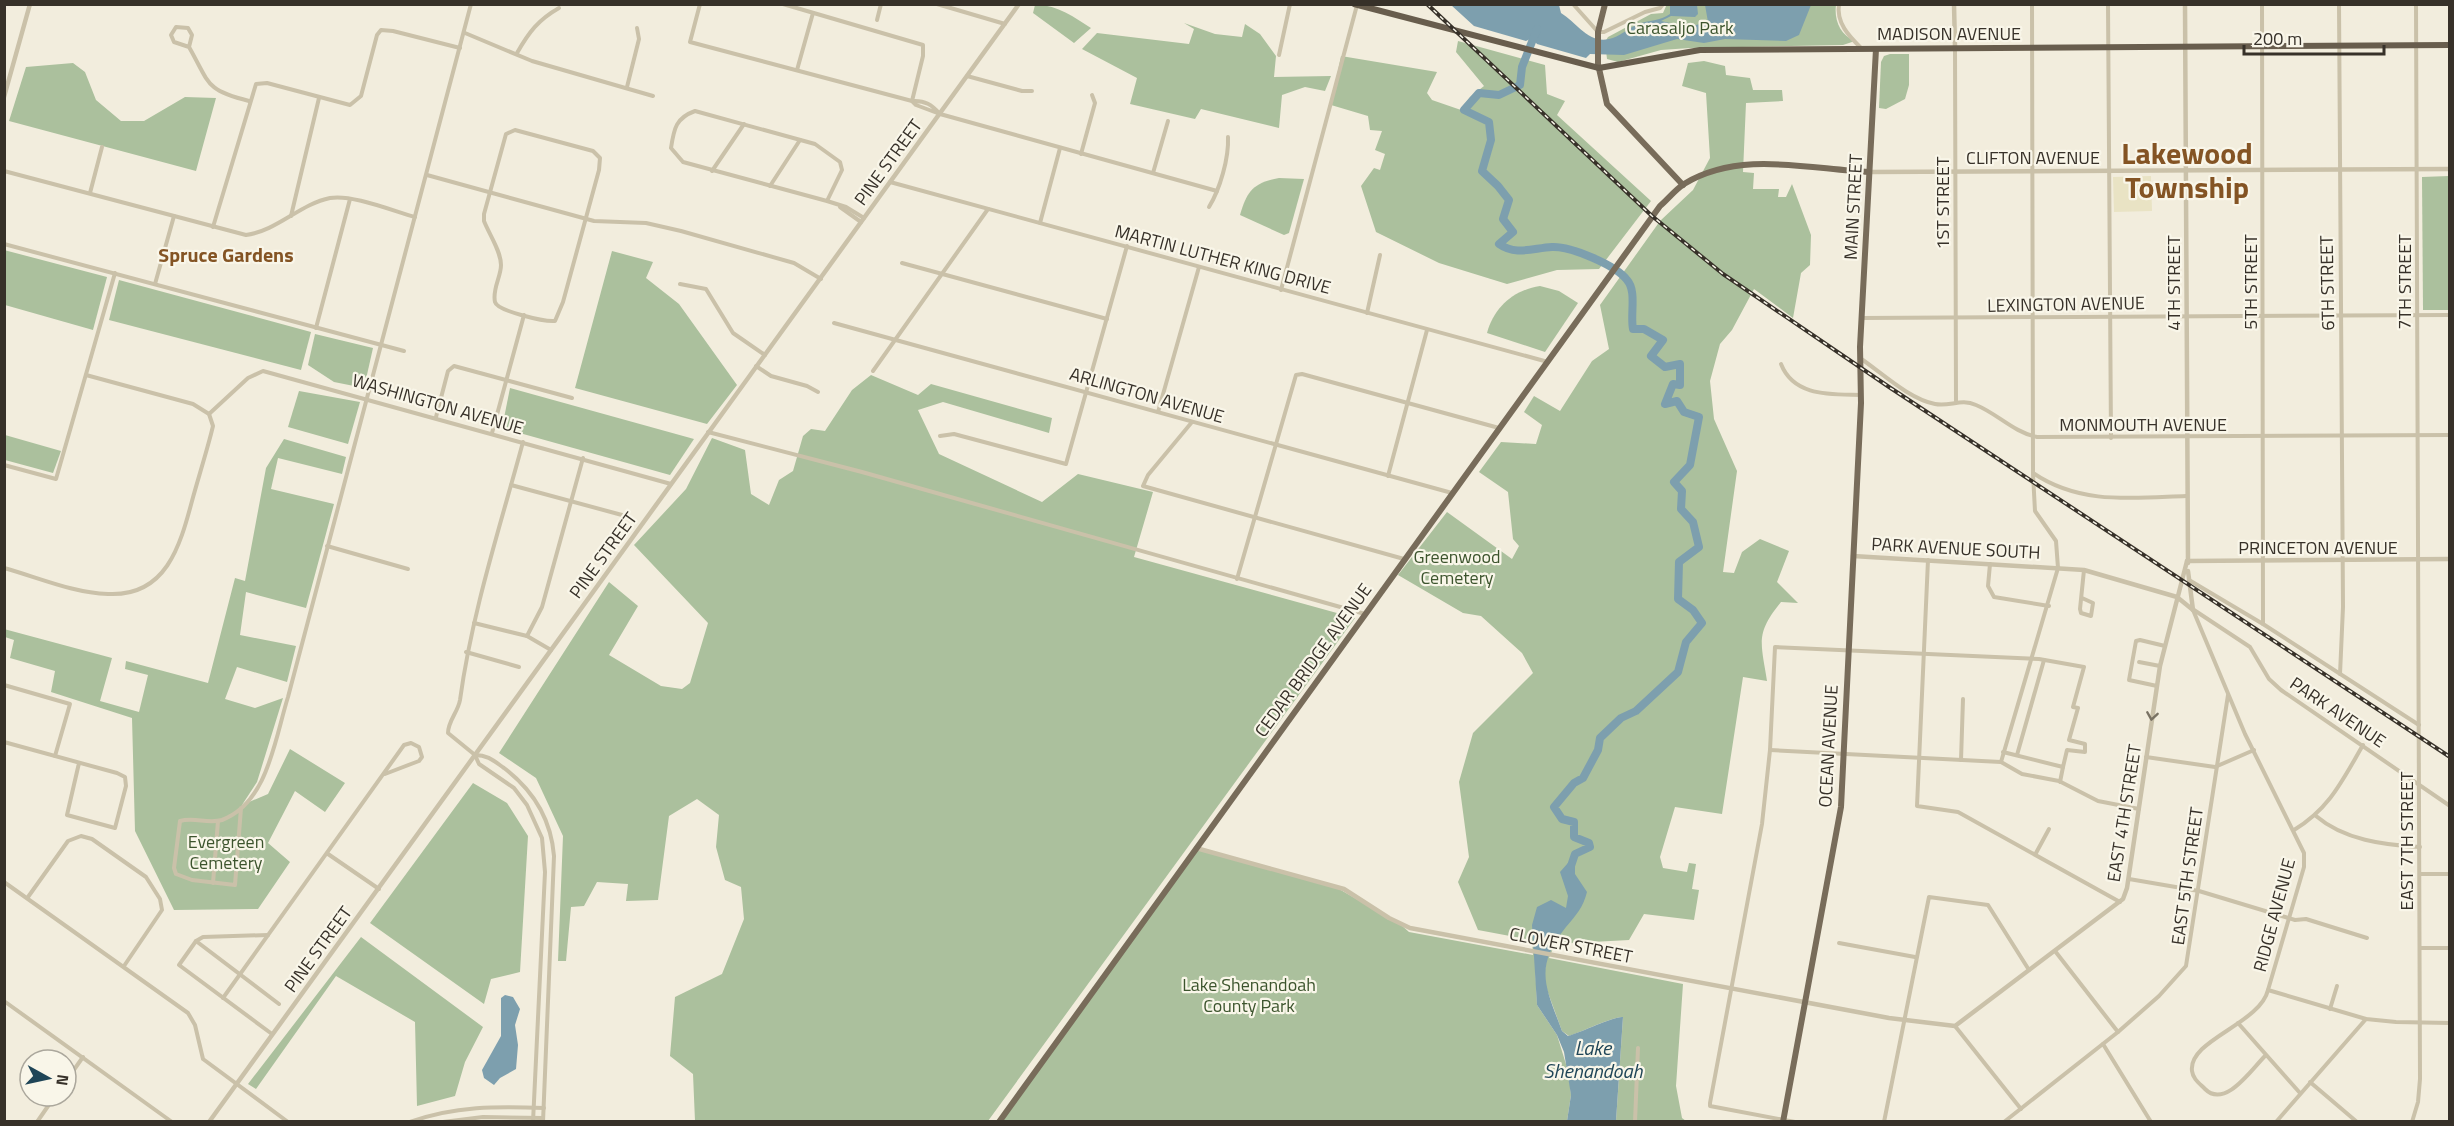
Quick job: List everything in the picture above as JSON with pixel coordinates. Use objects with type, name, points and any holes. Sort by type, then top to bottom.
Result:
[{"type":"highway","name":"MADISON AVENUE","points":[[1356,5],[1521,49],[1599,67],[1700,50],[2450,45]]},
{"type":"main road","points":[[1605,4],[1598,32],[1599,67],[1607,104],[1683,185],[1711,172],[1743,165],[1869,172]]},
{"type":"main road","name":"MAIN STREET","points":[[1860,366],[1876,49]]},
{"type":"main road","name":"CEDAR BRIDGE AVENUE","points":[[999,1122],[1652,216],[1683,185]]},
{"type":"main road","name":"OCEAN AVENUE","points":[[1783,1120],[1807,1003],[1841,807],[1861,395],[1860,366]]},
{"type":"street","points":[[4,97],[30,4]]},
{"type":"street","points":[[241,808],[237,883],[235,885],[213,883],[179,876],[174,868],[180,821],[218,820],[241,808],[255,794],[267,768],[288,697],[471,4]]},
{"type":"street","points":[[700,4],[690,42],[912,101],[916,105],[940,114],[1216,191]]},
{"type":"street","points":[[783,4],[923,45],[923,56],[912,101]]},
{"type":"street","points":[[877,20],[881,4]]},
{"type":"street","points":[[937,4],[1005,24]]},
{"type":"street","name":"PINE STREET","points":[[209,1122],[708,432],[821,280],[1018,4]]},
{"type":"street","points":[[1279,55],[1290,4]]},
{"type":"street","points":[[1839,4],[1838,16],[1842,26],[1862,49]]},
{"type":"street","name":"1ST STREET","points":[[1954,4],[1956,401]]},
{"type":"street","points":[[2001,762],[2049,606],[2058,568],[2056,541],[2035,511],[2033,473],[2032,4]]},
{"type":"street","points":[[2108,4],[2111,438]]},
{"type":"street","name":"4TH STREET","points":[[2185,4],[2187,561]]},
{"type":"street","name":"5TH STREET","points":[[2262,4],[2263,560]]},
{"type":"street","name":"6TH STREET","points":[[2339,4],[2343,561],[2340,674]]},
{"type":"street","name":"7TH STREET","points":[[2416,4],[2419,560]]},
{"type":"street","points":[[1281,290],[1356,5]]},
{"type":"street","points":[[1573,5],[1598,32],[1609,32],[1645,12],[1662,6]]},
{"type":"street","points":[[517,53],[531,28],[540,18],[560,8]]},
{"type":"street","points":[[797,70],[813,13]]},
{"type":"street","points":[[189,47],[192,34],[188,28],[176,27],[171,35],[174,42],[189,47],[214,88],[225,95],[249,101]]},
{"type":"street","points":[[627,87],[639,39],[637,28]]},
{"type":"street","points":[[213,227],[254,86],[261,82],[346,105],[355,103],[360,96],[376,35],[381,30],[460,48]]},
{"type":"street","points":[[465,33],[552,68],[653,96]]},
{"type":"street","points":[[967,76],[1022,91],[1032,91]]},
{"type":"street","points":[[1081,154],[1095,103],[1092,95]]},
{"type":"street","points":[[291,216],[319,98]]},
{"type":"street","points":[[827,201],[842,170],[840,162],[815,144],[695,111],[683,115],[675,124],[670,148],[683,162],[827,201],[862,220]]},
{"type":"street","points":[[1153,173],[1168,121]]},
{"type":"street","points":[[712,171],[744,124]]},
{"type":"street","points":[[510,131],[584,148],[598,154],[600,162],[586,219],[559,316],[555,321],[498,308],[494,296],[501,265],[484,221],[502,144],[510,131]]},
{"type":"street","points":[[1209,207],[1216,191],[1228,146],[1228,137]]},
{"type":"street","points":[[770,186],[800,140]]},
{"type":"street","points":[[90,193],[102,147]]},
{"type":"street","points":[[1040,223],[1060,148]]},
{"type":"street","name":"CLIFTON AVENUE","points":[[1869,172],[2450,169]]},
{"type":"street","points":[[4,171],[234,233],[254,234],[331,198],[350,199],[415,217]]},
{"type":"street","points":[[427,175],[604,223],[646,224],[681,231],[794,263],[821,280]]},
{"type":"street","name":"MARTIN LUTHER KING DRIVE","points":[[890,182],[1548,362]]},
{"type":"street","points":[[316,328],[350,199]]},
{"type":"street","points":[[873,370],[988,209]]},
{"type":"street","points":[[154,284],[174,216]]},
{"type":"street","points":[[4,244],[404,351]]},
{"type":"street","points":[[940,436],[954,434],[1066,464],[1127,246]]},
{"type":"street","points":[[1366,312],[1380,255]]},
{"type":"street","points":[[902,262],[1107,319]]},
{"type":"street","points":[[1158,412],[1199,267]]},
{"type":"street","points":[[4,465],[56,479],[115,273]]},
{"type":"street","points":[[680,284],[706,289],[733,333],[765,355]]},
{"type":"street","points":[[492,433],[524,315]]},
{"type":"street","name":"LEXINGTON AVENUE","points":[[1862,318],[2450,315]]},
{"type":"street","name":"ARLINGTON AVENUE","points":[[834,323],[1087,391],[1453,494]]},
{"type":"street","points":[[1388,476],[1428,330]]},
{"type":"street","name":"MONMOUTH AVENUE","points":[[1859,358],[1924,400],[1940,405],[1956,401],[1974,404],[2023,434],[2034,437],[2450,435]]},
{"type":"street","points":[[1781,363],[1790,378],[1810,392],[1861,395]]},
{"type":"street","points":[[756,366],[771,376],[807,386],[818,392]]},
{"type":"street","points":[[436,417],[448,370],[452,367],[572,398]]},
{"type":"street","name":"WASHINGTON AVENUE","points":[[209,414],[248,378],[263,371],[436,417],[671,484]]},
{"type":"street","points":[[1237,579],[1289,390],[1296,375],[1302,374],[1500,428]]},
{"type":"street","points":[[4,568],[89,591],[110,594],[134,590],[154,580],[169,565],[181,542],[213,426],[209,414],[193,404],[86,375]]},
{"type":"street","points":[[1192,421],[1148,475],[1143,486],[1405,559]]},
{"type":"street","points":[[708,432],[862,472],[1366,614]]},
{"type":"street","points":[[443,1122],[483,1117],[543,1120],[554,856],[548,824],[531,793],[487,756],[475,754],[448,734],[448,727],[458,707],[466,652],[523,442]]},
{"type":"street","points":[[527,636],[541,611],[583,458]]},
{"type":"street","points":[[2033,473],[2048,482],[2091,497],[2186,495]]},
{"type":"street","points":[[511,485],[622,515]]},
{"type":"street","points":[[327,546],[408,569]]},
{"type":"street","name":"PARK AVENUE SOUTH","points":[[1853,556],[2058,568]]},
{"type":"street","name":"PRINCETON AVENUE","points":[[2187,561],[2450,559]]},
{"type":"street","points":[[1928,560],[1915,801],[1918,808],[1958,812],[2120,902]]},
{"type":"street","points":[[2263,560],[2263,624]]},
{"type":"street","name":"EAST 7TH STREET","points":[[2412,1122],[2418,1102],[2420,1080],[2419,560]]},
{"type":"street","name":"RIDGE AVENUE","points":[[2187,561],[2193,610],[2228,694],[2304,853],[2305,861],[2268,990],[2366,1019],[2450,1023]]},
{"type":"street","name":"EAST 4TH STREET","points":[[1955,1026],[2120,902],[2126,894],[2160,666],[2187,561]]},
{"type":"street","points":[[1990,564],[1988,586],[1994,597],[2049,606]]},
{"type":"street","name":"PARK AVENUE","points":[[2058,568],[2084,570],[2177,597],[2250,647],[2270,679],[2280,690],[2450,806]]},
{"type":"street","points":[[2082,598],[2093,603],[2091,616],[2081,613],[2082,598],[2084,570]]},
{"type":"street","points":[[2189,580],[2263,624],[2419,725]]},
{"type":"street","points":[[474,623],[527,636],[551,650]]},
{"type":"street","points":[[2157,686],[2128,678],[2133,649],[2136,641],[2140,640],[2165,646]]},
{"type":"street","points":[[1795,1122],[1710,1106],[1762,824],[1770,750],[1775,647],[2032,659],[2084,668],[2073,707],[2078,708],[2060,782]]},
{"type":"street","points":[[466,652],[519,667]]},
{"type":"street","points":[[2017,755],[2044,660]]},
{"type":"street","points":[[2139,662],[2160,666]]},
{"type":"street","points":[[4,686],[70,704],[55,756]]},
{"type":"street","name":"EAST 5TH STREET","points":[[2004,1122],[2118,1032],[2159,996],[2186,966],[2228,694]]},
{"type":"street","points":[[1961,760],[1963,699]]},
{"type":"street","points":[[2067,750],[2085,752],[2085,744],[2069,740]]},
{"type":"street","points":[[4,742],[55,756],[79,763],[125,777],[126,786],[115,828],[67,815],[79,763]]},
{"type":"street","points":[[223,998],[404,745],[411,742],[419,747],[423,757],[385,774]]},
{"type":"street","points":[[2294,830],[2316,816],[2332,797],[2363,745]]},
{"type":"street","points":[[1770,750],[2001,762],[2022,774],[2060,782],[2098,801],[2139,809]]},
{"type":"street","points":[[2146,757],[2217,766],[2254,750]]},
{"type":"street","points":[[2003,752],[2063,766]]},
{"type":"street","points":[[475,754],[479,764],[514,788],[527,804],[536,820],[545,856],[533,1120]]},
{"type":"street","points":[[2316,816],[2327,825],[2376,843],[2420,847]]},
{"type":"street","points":[[213,883],[218,820]]},
{"type":"street","points":[[2036,854],[2049,829]]},
{"type":"street","points":[[28,897],[68,841],[74,837],[93,839],[146,877],[160,899],[162,910],[124,966]]},
{"type":"street","name":"CLOVER STREET","points":[[1196,848],[1344,889],[1389,918],[1410,928],[1807,1003],[1904,1020],[1955,1026]]},
{"type":"street","points":[[328,854],[379,889]]},
{"type":"street","points":[[545,856],[554,856]]},
{"type":"street","points":[[2420,874],[2450,874]]},
{"type":"street","points":[[2128,879],[2199,891],[2289,918],[2306,919],[2367,938]]},
{"type":"street","points":[[4,882],[193,1017],[203,1059],[288,1122]]},
{"type":"street","points":[[1884,1122],[1927,899],[1931,897],[1988,905],[2030,970]]},
{"type":"street","points":[[268,935],[203,937],[196,941],[179,965],[273,1034]]},
{"type":"street","points":[[196,941],[279,1004]]},
{"type":"street","points":[[1839,943],[1915,957]]},
{"type":"street","points":[[2420,948],[2450,948]]},
{"type":"street","points":[[2055,951],[2118,1032]]},
{"type":"street","points":[[540,964],[550,965]]},
{"type":"street","points":[[2330,1009],[2337,986]]},
{"type":"street","points":[[2265,1056],[2228,1093],[2218,1096],[2210,1094],[2193,1077],[2191,1067],[2196,1057],[2225,1030],[2256,1012],[2265,1001],[2268,990]]},
{"type":"street","points":[[4,1001],[172,1122]]},
{"type":"street","points":[[2276,1122],[2366,1019]]},
{"type":"street","points":[[2238,1023],[2300,1094]]},
{"type":"street","points":[[1955,1026],[2020,1109]]},
{"type":"street","points":[[2103,1044],[2151,1122]]},
{"type":"street","points":[[1635,1122],[1638,1048]]},
{"type":"street","points":[[78,1064],[83,1057]]},
{"type":"street","points":[[2310,1082],[2357,1122]]},
{"type":"street","points":[[37,1122],[47,1108]]},
{"type":"street","points":[[410,1122],[451,1110],[544,1108]]},
{"type":"green space","name":"Carasaljo Park","points":[[1667,4],[1836,5],[1839,26],[1845,35],[1855,41],[1843,45],[1661,50],[1618,62],[1607,59],[1605,42],[1608,37],[1651,14],[1663,13]]},
{"type":"green space","points":[[1035,5],[1057,9],[1091,28],[1074,43],[1033,13]]},
{"type":"green space","points":[[1184,23],[1215,34],[1242,37],[1245,24],[1260,34],[1276,56],[1274,77],[1331,76],[1325,91],[1305,87],[1282,95],[1279,128],[1201,109],[1195,119],[1130,104],[1137,78],[1082,49],[1097,33],[1189,44],[1194,29]]},
{"type":"green space","points":[[1458,41],[1545,65],[1547,94],[1565,101],[1557,115],[1651,201],[1599,269],[1557,270],[1507,284],[1439,263],[1376,232],[1361,186],[1374,168],[1380,170],[1385,154],[1375,150],[1382,131],[1370,130],[1368,116],[1331,105],[1341,56],[1437,72],[1427,93],[1432,100],[1461,110],[1470,97],[1484,86],[1456,52]]},
{"type":"green space","points":[[1909,54],[1909,85],[1905,99],[1886,109],[1879,108],[1881,62],[1884,56]]},
{"type":"green space","points":[[1704,61],[1725,66],[1726,75],[1750,78],[1753,90],[1782,90],[1783,101],[1746,103],[1743,172],[1754,173],[1753,189],[1779,189],[1778,197],[1786,197],[1792,184],[1811,235],[1810,265],[1801,273],[1793,318],[1754,289],[1732,330],[1720,344],[1710,381],[1714,419],[1737,471],[1723,572],[1734,573],[1742,552],[1760,539],[1789,551],[1777,582],[1798,603],[1781,602],[1767,622],[1762,647],[1767,681],[1743,677],[1722,814],[1675,807],[1660,857],[1663,868],[1687,872],[1689,863],[1696,864],[1692,889],[1699,890],[1694,920],[1644,914],[1629,940],[1555,944],[1549,958],[1683,984],[1676,1086],[1682,1118],[1686,1121],[1616,1121],[1623,1017],[1569,1036],[1562,1031],[1543,979],[1546,964],[1534,941],[1537,1005],[1557,1035],[1569,1074],[1571,1095],[1567,1121],[999,1122],[1196,848],[1332,885],[1400,924],[1409,932],[1533,955],[1532,940],[1478,930],[1458,882],[1469,857],[1459,782],[1473,733],[1533,673],[1522,653],[1481,616],[1463,613],[1398,575],[1447,512],[1512,559],[1519,546],[1513,539],[1508,492],[1479,472],[1501,442],[1536,444],[1542,425],[1524,412],[1534,396],[1560,411],[1592,361],[1609,349],[1600,305],[1660,221],[1693,190],[1710,158],[1706,93],[1682,86],[1688,63]]},
{"type":"green space","points":[[73,63],[85,72],[96,100],[121,121],[144,121],[185,97],[216,98],[196,171],[9,121],[26,67]]},
{"type":"green space","points":[[2449,176],[2449,310],[2423,310],[2422,177]]},
{"type":"green space","points":[[1279,178],[1304,179],[1289,233],[1284,235],[1240,215],[1252,189]]},
{"type":"green space","points":[[4,250],[107,277],[93,330],[5,305]]},
{"type":"green space","points":[[612,251],[653,262],[646,278],[679,304],[737,385],[707,424],[575,388]]},
{"type":"green space","points":[[119,280],[311,332],[301,370],[109,320]]},
{"type":"green space","points":[[1540,286],[1559,291],[1578,303],[1545,352],[1487,333],[1495,315],[1506,301],[1522,291]]},
{"type":"green space","points":[[315,334],[373,348],[364,388],[334,382],[308,365]]},
{"type":"green space","points":[[871,375],[918,395],[931,384],[1052,418],[1049,433],[943,402],[918,410],[939,454],[1042,502],[1078,474],[1153,492],[1134,557],[1355,618],[988,1121],[695,1121],[693,1074],[670,1056],[675,997],[722,974],[744,919],[741,887],[725,880],[716,847],[719,815],[697,799],[669,816],[658,900],[626,901],[628,884],[597,882],[584,906],[571,907],[566,961],[558,961],[563,836],[536,778],[499,753],[609,582],[638,606],[609,655],[661,686],[682,689],[690,683],[708,623],[634,545],[686,489],[712,438],[745,450],[751,494],[769,505],[779,480],[793,471],[803,436],[811,429],[825,431],[852,390]]},
{"type":"green space","points":[[510,388],[694,439],[670,475],[502,428]]},
{"type":"green space","points":[[299,391],[360,402],[348,444],[288,427]]},
{"type":"green space","points":[[5,435],[61,451],[53,473],[5,460]]},
{"type":"green space","name":"Evergreen Cemetery","points":[[284,439],[346,457],[342,474],[278,458],[271,489],[334,504],[306,608],[246,592],[240,635],[296,646],[287,682],[237,667],[225,699],[255,708],[283,698],[257,782],[242,805],[268,794],[290,749],[345,783],[325,812],[295,791],[268,843],[290,862],[258,909],[174,910],[135,831],[132,718],[51,692],[55,671],[10,658],[14,640],[5,637],[4,629],[112,658],[100,701],[139,712],[148,675],[125,669],[126,661],[208,683],[235,578],[245,581],[266,468]]},
{"type":"green space","points":[[473,783],[507,803],[528,836],[520,972],[491,979],[484,1004],[370,923]]},
{"type":"green space","points":[[361,937],[483,1027],[465,1062],[455,1096],[417,1106],[415,1022],[336,976],[256,1089],[248,1084]]},
{"type":"shaded area","points":[[2151,176],[2152,211],[2114,212],[2113,177]]},
{"type":"water","points":[[1451,5],[1559,5],[1561,13],[1583,31],[1602,40],[1616,36],[1638,24],[1670,14],[1670,5],[1697,5],[1698,14],[1695,17],[1671,16],[1661,21],[1688,27],[1708,22],[1705,5],[1811,5],[1799,35],[1786,41],[1725,39],[1704,43],[1677,39],[1624,55],[1590,54],[1586,58],[1537,44],[1532,38],[1526,41],[1474,26]]},
{"type":"water","name":"Lake Shenandoah","points":[[1575,855],[1575,874],[1587,892],[1581,907],[1549,954],[1546,978],[1551,1002],[1562,1031],[1568,1036],[1623,1017],[1616,1121],[1567,1121],[1571,1095],[1564,1052],[1557,1035],[1537,1005],[1532,925],[1537,907],[1551,900],[1566,908],[1568,896],[1560,872]]},
{"type":"water","points":[[505,995],[513,997],[520,1009],[515,1025],[518,1045],[516,1069],[500,1078],[494,1085],[484,1078],[482,1070],[501,1036],[501,998]]},
{"type":"waterway","points":[[1537,29],[1522,67],[1520,85],[1499,95],[1479,93],[1464,110],[1489,122],[1491,140],[1482,171],[1509,200],[1503,219],[1513,232],[1499,244],[1512,250],[1552,247],[1570,250],[1603,263],[1621,274],[1632,290],[1633,329],[1644,329],[1663,340],[1651,356],[1665,367],[1680,364],[1680,385],[1673,384],[1665,404],[1677,401],[1684,412],[1699,417],[1690,465],[1674,482],[1682,491],[1681,509],[1693,522],[1699,547],[1679,562],[1678,599],[1693,610],[1702,623],[1686,642],[1678,672],[1636,711],[1621,718],[1600,738],[1598,750],[1583,778],[1574,783],[1554,807],[1562,819],[1574,822],[1574,837],[1589,843],[1590,847],[1575,854],[1571,866]]},
{"type":"railway","points":[[1427,4],[1652,216],[1723,274],[1889,387],[2450,757]]},
{"type":"district","name":"Lakewood Township","points":[[2187,170]]},
{"type":"district","name":"Spruce Gardens","points":[[226,254]]},
{"type":"park label","name":"Greenwood Cemetery","points":[[1457,566]]},
{"type":"park label","name":"Lake Shenandoah County Park","points":[[1249,994]]}]
